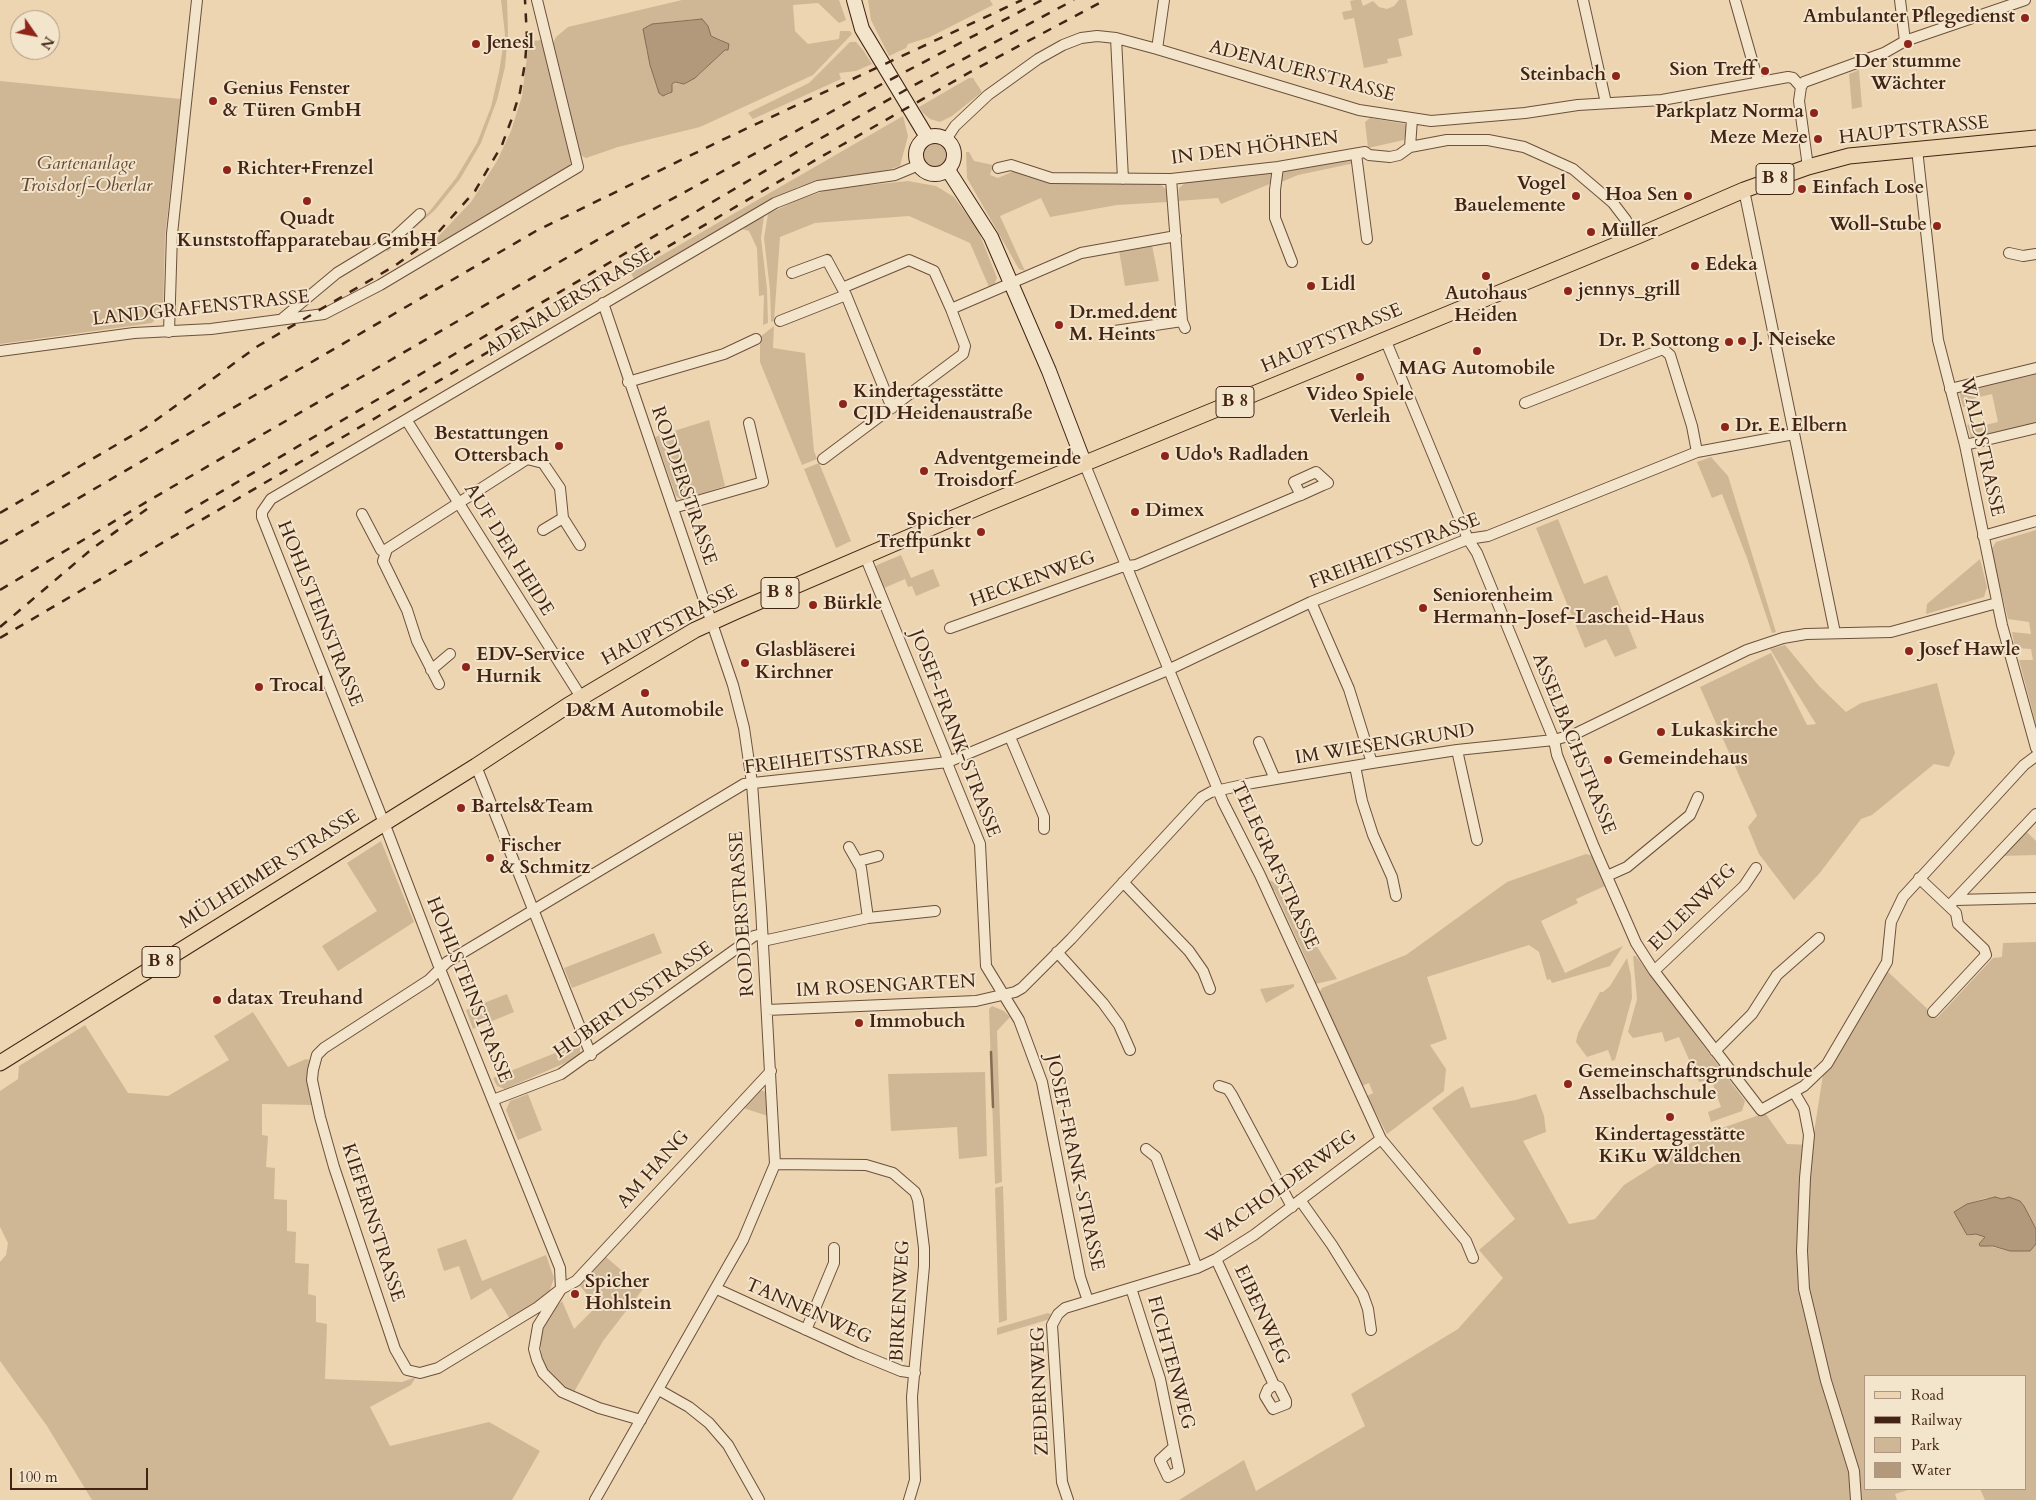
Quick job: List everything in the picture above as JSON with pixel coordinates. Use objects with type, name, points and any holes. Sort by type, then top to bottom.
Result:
[{"type":"main road","points":[[854,0],[862,29],[927,137]]},
{"type":"main road","points":[[933,135],[947,138],[954,150],[955,157],[948,170],[939,174],[930,173],[919,165],[916,159],[918,146],[927,137],[933,135]]},
{"type":"main road","name":"HAUPTSTRASSE","points":[[384,822],[476,766],[580,697],[712,623],[865,556],[1744,190],[1808,167],[1849,156],[2036,138]]},
{"type":"main road","points":[[948,170],[991,237],[1050,371],[1085,465]]},
{"type":"main road","name":"MÜLHEIMER STRASSE","points":[[0,1064],[384,822]]},
{"type":"street","points":[[170,332],[172,234],[197,0]]},
{"type":"street","name":"LANDGRAFENSTRASSE","points":[[0,351],[134,333],[170,332],[244,325],[324,314],[578,167],[537,0]]},
{"type":"street","points":[[1157,49],[1164,0]]},
{"type":"street","points":[[1582,0],[1606,103]]},
{"type":"street","points":[[1736,0],[1758,81]]},
{"type":"street","points":[[1900,0],[1905,41]]},
{"type":"street","points":[[1808,167],[1799,101],[1800,87],[1811,79],[1884,53],[1905,41],[2025,0]]},
{"type":"street","name":"ADENAUERSTRASSE","points":[[947,138],[955,126],[976,105],[1038,59],[1063,45],[1081,38],[1116,38],[1359,110],[1412,119],[1444,121],[1606,103],[1662,100],[1758,81],[1788,78],[1794,78],[1800,87]]},
{"type":"street","points":[[1116,38],[1123,179]]},
{"type":"street","points":[[1412,119],[1410,147],[1447,140],[1477,139],[1524,147],[1573,169],[1618,209],[1635,237]]},
{"type":"street","name":"IN DEN HÖHNEN","points":[[998,168],[1011,165],[1051,178],[1171,179],[1278,167],[1364,152],[1369,155],[1390,157],[1399,155],[1410,147]]},
{"type":"street","name":"WALDSTRASSE","points":[[1917,149],[1934,313],[1950,389],[1965,445],[1997,603],[2036,748]]},
{"type":"street","points":[[1356,154],[1367,239]]},
{"type":"street","name":"ADENAUERSTRASSE","points":[[262,517],[264,508],[271,499],[407,421],[763,209],[797,193],[830,183],[895,176],[919,165]]},
{"type":"street","points":[[1278,167],[1275,190],[1275,218],[1292,262]]},
{"type":"street","points":[[1108,332],[1184,324],[1171,179]]},
{"type":"street","points":[[1744,190],[1835,633]]},
{"type":"street","points":[[282,319],[337,274],[393,239],[420,214]]},
{"type":"street","points":[[951,309],[1081,253],[1176,236]]},
{"type":"street","points":[[2009,253],[2023,256],[2036,254]]},
{"type":"street","points":[[792,273],[827,260],[831,263],[892,408]]},
{"type":"street","points":[[780,321],[909,260],[934,271],[965,346],[965,352],[823,459]]},
{"type":"street","name":"RODDERSTRASSE","points":[[595,1500],[744,1240],[775,1164],[763,937],[752,783],[740,707],[628,382],[603,303]]},
{"type":"street","points":[[628,382],[724,354],[756,339]]},
{"type":"street","name":"ASSELBACHSTRASSE","points":[[1385,339],[1468,539],[1477,553],[1554,740],[1557,755],[1636,943],[1654,971],[1761,1110],[1794,1092]]},
{"type":"street","points":[[1525,403],[1659,350],[1666,350],[1670,355],[1678,379],[1697,452]]},
{"type":"street","points":[[1950,389],[2036,368]]},
{"type":"street","name":"AUF DER HEIDE","points":[[407,421],[580,697]]},
{"type":"street","points":[[673,508],[763,482],[749,423]]},
{"type":"street","points":[[1965,445],[2036,428]]},
{"type":"street","name":"FREIHEITSSTRASSE","points":[[440,969],[447,962],[744,784],[948,762],[1168,670],[1311,602],[1468,539],[1488,536],[1697,452],[1794,434]]},
{"type":"street","points":[[439,684],[417,641],[407,610],[383,561],[385,552],[522,461],[536,460],[543,463],[560,488],[562,518],[580,545]]},
{"type":"street","name":"TELEGRAFSTRASSE","points":[[1085,465],[1218,790],[1381,1139],[1466,1241],[1473,1258]]},
{"type":"street","name":"HECKENWEG","points":[[950,628],[1127,566],[1136,566],[1301,495]]},
{"type":"street","points":[[362,514],[381,550],[385,552]]},
{"type":"street","name":"HOHLSTEINSTRASSE","points":[[262,517],[560,1268],[561,1288]]},
{"type":"street","points":[[543,530],[562,518]]},
{"type":"street","points":[[1983,536],[2036,521]]},
{"type":"street","name":"JOSEF-FRANK-STRASSE","points":[[865,556],[980,844],[986,966],[1005,996],[1026,1037],[1042,1082],[1080,1277],[1088,1301]]},
{"type":"street","points":[[1311,602],[1349,689],[1372,763]]},
{"type":"street","name":"IM WIESENGRUND","points":[[1005,996],[1022,988],[1202,797],[1218,790],[1457,750],[1554,740],[1574,734],[1765,644],[1806,634],[1891,632],[1997,603]]},
{"type":"street","points":[[432,670],[450,654]]},
{"type":"street","points":[[1010,737],[1044,817],[1046,824],[1044,829]]},
{"type":"street","points":[[1259,742],[1275,779]]},
{"type":"street","points":[[1457,750],[1477,840]]},
{"type":"street","points":[[1856,1500],[1854,1471],[1826,1381],[1804,1290],[1802,1252],[1809,1135],[1804,1109],[1794,1092],[1812,1079],[1827,1064],[1887,962],[1889,932],[1895,910],[1919,878],[2024,765],[2036,756]]},
{"type":"street","points":[[476,766],[591,1055]]},
{"type":"street","points":[[1355,766],[1362,800],[1373,835],[1392,877],[1396,896]]},
{"type":"street","points":[[1607,876],[1637,860],[1690,816],[1698,797]]},
{"type":"street","points":[[1952,903],[2036,814]]},
{"type":"street","points":[[849,847],[858,860],[868,918]]},
{"type":"street","points":[[858,860],[878,856]]},
{"type":"street","name":"EULENWEG","points":[[1654,971],[1744,886],[1756,868]]},
{"type":"street","points":[[1919,878],[1952,903],[1958,924],[1984,948],[1986,955],[1933,1012]]},
{"type":"street","points":[[1123,882],[1178,938],[1202,971],[1210,989]]},
{"type":"street","points":[[1952,903],[2036,898]]},
{"type":"street","name":"HUBERTUSSTRASSE","points":[[493,1100],[562,1074],[754,936],[763,937],[868,918],[935,912]]},
{"type":"street","points":[[1715,1052],[1752,1014],[1777,975],[1820,938]]},
{"type":"street","points":[[1057,952],[1103,1003],[1119,1025],[1130,1050]]},
{"type":"street","name":"KIEFERNSTRASSE","points":[[440,969],[429,980],[324,1048],[317,1055],[313,1070],[312,1080],[320,1117],[334,1167],[396,1349],[407,1370],[411,1372],[420,1373],[438,1368],[538,1307],[561,1288]]},
{"type":"street","name":"IM ROSENGARTEN","points":[[767,1010],[976,1001],[1005,996]]},
{"type":"street","name":"AM HANG","points":[[561,1288],[576,1281],[771,1072]]},
{"type":"street","points":[[1219,1086],[1228,1089],[1296,1203],[1332,1245],[1368,1309],[1370,1330]]},
{"type":"street","name":"WACHOLDERWEG","points":[[1088,1301],[1197,1268],[1216,1259],[1254,1235],[1381,1139]]},
{"type":"street","points":[[1146,1149],[1156,1157],[1197,1268]]},
{"type":"street","name":"BIRKENWEG","points":[[775,1164],[866,1165],[893,1173],[915,1192],[924,1248],[924,1266],[912,1408],[915,1480],[909,1500]]},
{"type":"street","points":[[806,1330],[834,1263],[834,1248]]},
{"type":"street","name":"EIBENWEG","points":[[1216,1259],[1274,1385]]},
{"type":"street","points":[[561,1288],[543,1314],[535,1335],[534,1349],[543,1373],[553,1384],[573,1398],[620,1415],[641,1420]]},
{"type":"street","name":"FICHTENWEG","points":[[1131,1288],[1160,1379],[1174,1447]]},
{"type":"street","name":"TANNENWEG","points":[[717,1289],[885,1365],[914,1373]]},
{"type":"street","name":"ZEDERNWEG","points":[[1068,1500],[1062,1482],[1052,1325],[1060,1312],[1088,1301]]},
{"type":"street","points":[[659,1390],[690,1407],[709,1423],[728,1444],[743,1467],[759,1500]]},
{"type":"green space","points":[[501,0],[507,0],[508,33],[505,67],[497,100],[481,143],[460,179],[435,210],[387,252],[386,247],[429,212],[456,178],[477,143],[491,107],[499,72],[505,34]]},
{"type":"green space","points":[[682,0],[839,0],[846,20],[839,23],[818,3],[793,5],[795,31],[808,44],[839,39],[840,31],[850,31],[852,34],[813,75],[700,127],[618,147],[586,158],[580,155],[553,43],[556,37],[568,27]],"holes":[[[697,19],[711,36],[722,40],[725,50],[699,75],[684,84],[673,83],[670,94],[665,96],[659,93],[646,48],[652,24]]]},
{"type":"green space","points":[[868,0],[990,0],[993,5],[930,37],[908,44],[906,48],[889,56],[871,20]]},
{"type":"green space","points":[[1361,0],[1363,6],[1373,1],[1379,7],[1387,9],[1394,6],[1399,0],[1406,0],[1413,35],[1398,39],[1402,56],[1387,59],[1388,63],[1364,68],[1354,18],[1344,20],[1342,12],[1352,10],[1350,1]]},
{"type":"green space","points":[[543,40],[573,157],[569,167],[437,246],[435,240],[471,202],[497,161],[511,131],[522,96],[529,41]]},
{"type":"green space","points":[[850,42],[856,42],[872,64],[856,71],[839,73],[841,79],[753,119],[748,113],[809,83]]},
{"type":"green space","points":[[1859,70],[1862,107],[1852,109],[1849,74]]},
{"type":"green space","points":[[969,78],[973,78],[982,92],[952,116],[940,122],[930,119],[919,107]]},
{"type":"green space","name":"Gartenanlage Troisdorf-Oberlar","points":[[0,81],[181,99],[165,236],[163,311],[152,323],[0,344]]},
{"type":"green space","points":[[903,116],[908,136],[900,166],[879,173],[834,178],[798,187],[748,213],[634,279],[631,273]]},
{"type":"green space","points":[[1370,118],[1405,124],[1407,126],[1404,140],[1368,148],[1365,122]]},
{"type":"green space","points":[[936,140],[942,141],[950,149],[950,161],[942,169],[936,170],[930,169],[922,161],[921,155],[922,149],[930,141]]},
{"type":"green space","points":[[966,152],[969,152],[974,161],[993,165],[990,175],[998,178],[1016,170],[1160,184],[1167,190],[1168,202],[1117,205],[1050,217],[1041,198],[1000,216],[1025,271],[1019,269],[967,178]]},
{"type":"green space","points":[[1352,159],[1355,163],[1298,175],[1279,183],[1280,174],[1287,168]]},
{"type":"green space","points":[[1272,172],[1272,183],[1221,204],[1218,198],[1178,201],[1179,188],[1185,183],[1217,176],[1220,179]]},
{"type":"green space","points":[[908,181],[936,186],[954,197],[978,230],[997,278],[994,285],[989,287],[970,243],[909,216],[815,223],[780,237],[774,321],[771,322],[770,290],[764,238],[768,214],[800,199],[830,189]]},
{"type":"green space","points":[[764,216],[761,238],[767,289],[768,323],[763,325],[764,295],[759,296],[757,248],[749,231],[742,229]]},
{"type":"green space","points":[[1152,245],[1159,281],[1125,286],[1119,250]]},
{"type":"green space","points":[[774,326],[773,348],[805,353],[814,451],[817,459],[802,465],[760,362],[760,337]]},
{"type":"green space","points":[[2036,372],[2036,423],[1971,438],[1967,425],[1971,424],[1973,428],[1998,422],[1992,394],[1967,400],[1968,406],[1963,407],[1959,392]]},
{"type":"green space","points":[[709,420],[725,486],[682,500],[676,496],[655,437]]},
{"type":"green space","points":[[1711,457],[1728,476],[1776,632],[1772,633],[1747,558],[1722,494],[1712,498],[1697,462]]},
{"type":"green space","points":[[819,463],[851,541],[836,548],[804,469]]},
{"type":"green space","points":[[1558,519],[1584,584],[1607,575],[1637,648],[1615,657],[1606,639],[1585,648],[1536,528]]},
{"type":"green space","points":[[2036,530],[2036,724],[2019,660],[2033,660],[2031,649],[2015,648],[2012,632],[2031,634],[2029,622],[2008,619],[1991,550],[1996,542]]},
{"type":"green space","points":[[901,555],[911,578],[933,569],[940,586],[916,596],[912,586],[908,587],[905,579],[884,588],[875,568],[877,565]]},
{"type":"green space","points":[[1980,559],[1987,587],[1984,597],[1926,614],[1927,604]]},
{"type":"green space","points":[[1785,645],[1819,686],[1846,712],[1861,703],[1937,683],[1955,753],[1949,767],[1934,764],[1872,815],[1861,819],[1819,874],[1794,900],[1759,854],[1748,827],[1757,816],[1700,687],[1771,653],[1807,725],[1816,724],[1770,649]]},
{"type":"green space","points":[[2025,830],[2036,841],[2036,855],[2001,856]]},
{"type":"green space","points":[[381,841],[414,922],[338,971],[322,946],[377,911],[347,863]]},
{"type":"green space","points":[[1586,854],[1593,856],[1605,886],[1576,899],[1578,903],[1541,921],[1565,973],[1623,946],[1610,966],[1552,983],[1550,979],[1547,980],[1539,952],[1529,945],[1427,977],[1447,1039],[1430,1045],[1446,1069],[1444,1091],[1387,1134],[1367,1096],[1373,1093],[1369,1083],[1362,1086],[1319,993],[1322,988],[1406,955],[1507,882]]},
{"type":"green space","points":[[1266,880],[1272,881],[1283,891],[1337,979],[1315,984],[1315,979],[1275,891],[1270,888]]},
{"type":"green space","points":[[654,933],[662,953],[572,988],[564,968]]},
{"type":"green space","points":[[2036,942],[2036,1229],[2020,1201],[2009,1197],[2002,1199],[1986,1198],[1967,1204],[1954,1214],[1960,1219],[1967,1236],[1976,1234],[1985,1237],[1979,1244],[2010,1251],[2030,1251],[2036,1244],[2036,1500],[1985,1500],[1980,1490],[2026,1490],[2026,1375],[1864,1375],[1864,1490],[1908,1490],[1895,1494],[1897,1500],[1179,1500],[1244,1460],[1256,1491],[1365,1426],[1351,1394],[1458,1329],[1503,1278],[1479,1250],[1515,1219],[1432,1108],[1456,1090],[1463,1086],[1471,1108],[1516,1100],[1536,1094],[1544,1116],[1546,1132],[1523,1141],[1569,1224],[1595,1219],[1624,1185],[1705,1134],[1765,1113],[1787,1144],[1812,1145],[1823,1075],[1886,970],[1937,1018],[1993,958],[2002,957],[2003,943]]},
{"type":"green space","points":[[1633,956],[1636,956],[1745,1101],[1742,1111],[1711,1122],[1708,1112],[1721,1107],[1711,1079],[1699,1082],[1679,1037],[1665,1042],[1662,1032],[1633,1038],[1628,1032],[1637,999]]},
{"type":"green space","points":[[1627,958],[1631,976],[1632,998],[1615,1060],[1612,1061],[1608,1050],[1587,1057],[1576,1042],[1578,1033],[1600,992],[1603,992],[1610,986]]},
{"type":"green space","points":[[1294,984],[1294,987],[1266,1003],[1260,989]]},
{"type":"green space","points":[[507,994],[514,1012],[473,1029],[466,1010]]},
{"type":"green space","points":[[992,1006],[1004,1011],[1010,1017],[997,1031],[1002,1182],[995,1184],[989,1009]]},
{"type":"green space","points":[[253,1012],[288,1067],[306,1059],[310,1060],[307,1076],[312,1105],[262,1104],[262,1135],[268,1136],[266,1167],[275,1168],[274,1199],[287,1200],[287,1231],[296,1232],[295,1263],[309,1264],[308,1294],[316,1296],[316,1322],[327,1324],[325,1379],[402,1382],[416,1377],[411,1385],[370,1407],[390,1446],[489,1422],[540,1451],[512,1500],[92,1500],[47,1426],[0,1361],[0,1262],[6,1255],[8,1243],[0,1227],[0,1091],[18,1079],[19,1066],[85,1025],[128,1093],[168,1096],[229,1060],[214,1036]]},
{"type":"green space","points":[[580,1043],[580,1054],[572,1060],[505,1089],[497,1086],[493,1078]]},
{"type":"green space","points":[[985,1072],[987,1156],[959,1159],[957,1127],[891,1131],[888,1074]]},
{"type":"green space","points":[[760,1090],[766,1092],[768,1116],[743,1108]]},
{"type":"green space","points":[[528,1094],[542,1130],[518,1140],[506,1110],[510,1101]]},
{"type":"green space","points":[[1003,1186],[1007,1320],[999,1323],[995,1188]]},
{"type":"green space","points":[[466,1239],[482,1281],[546,1255],[554,1278],[550,1290],[544,1299],[510,1319],[491,1288],[471,1300],[459,1266],[444,1271],[437,1249]]},
{"type":"green space","points":[[606,1257],[643,1289],[603,1341],[574,1392],[559,1384],[547,1371],[542,1357],[540,1341],[544,1326],[553,1310],[562,1301],[574,1329],[597,1306],[580,1286]]},
{"type":"green space","points":[[1048,1313],[1051,1314],[1050,1319],[997,1335],[997,1328]]},
{"type":"water","points":[[702,19],[708,26],[711,36],[729,44],[728,50],[725,50],[695,78],[684,84],[675,82],[672,84],[672,92],[663,96],[659,93],[650,65],[643,29],[652,24]]},
{"type":"water","points":[[1995,1197],[2002,1199],[2009,1197],[2020,1201],[2024,1206],[2036,1229],[2036,1244],[2030,1251],[2010,1251],[1993,1246],[1980,1246],[1979,1244],[1985,1237],[1976,1234],[1967,1235],[1954,1212],[1967,1204]]},
{"type":"waterway","points":[[991,1052],[993,1107]]},
{"type":"railway","points":[[0,513],[145,428],[258,346],[396,265],[434,237],[475,191],[502,145],[520,92],[525,63],[527,38],[525,0]]},
{"type":"railway","points":[[0,544],[536,231],[722,140],[1022,0]]},
{"type":"railway","points":[[0,590],[148,501],[599,239],[882,84],[1042,0]]},
{"type":"railway","points":[[185,513],[809,145],[909,88],[1074,0]]},
{"type":"railway","points":[[0,638],[819,158],[972,71],[1105,0]]},
{"type":"railway","points":[[0,627],[93,548],[147,509]]},
{"type":"place","name":"Ambulanter Pflegedienst","points":[[2025,18]]},
{"type":"place","name":"Jenesl","points":[[476,44]]},
{"type":"place","name":"Der stumme Wächter","points":[[1908,44]]},
{"type":"place","name":"Sion Treff","points":[[1765,71]]},
{"type":"place","name":"Steinbach","points":[[1616,76]]},
{"type":"place","name":"Genius Fenster & Türen GmbH","points":[[213,101]]},
{"type":"place","name":"Parkplatz Norma","points":[[1814,113]]},
{"type":"place","name":"Meze Meze","points":[[1818,139]]},
{"type":"place","name":"Richter+Frenzel","points":[[227,170]]},
{"type":"place","name":"Einfach Lose","points":[[1802,189]]},
{"type":"place","name":"Vogel Bauelemente","points":[[1576,196]]},
{"type":"place","name":"Hoa Sen","points":[[1688,196]]},
{"type":"place","name":"Quadt Kunststoffapparatebau GmbH","points":[[307,201]]},
{"type":"place","name":"Woll-Stube","points":[[1937,226]]},
{"type":"place","name":"Müller","points":[[1591,232]]},
{"type":"place","name":"Edeka","points":[[1695,266]]},
{"type":"place","name":"Autohaus Heiden","points":[[1486,276]]},
{"type":"place","name":"Lidl","points":[[1311,286]]},
{"type":"place","name":"jennys_grill","points":[[1568,291]]},
{"type":"place","name":"Dr.med.dent M. Heints","points":[[1059,325]]},
{"type":"place","name":"J. Neiseke","points":[[1742,341]]},
{"type":"place","name":"Dr. P. Sottong","points":[[1729,342]]},
{"type":"place","name":"MAG Automobile","points":[[1477,351]]},
{"type":"place","name":"Video Spiele Verleih","points":[[1360,377]]},
{"type":"place","name":"Kindertagesstätte CJD Heidenaustraße","points":[[843,404]]},
{"type":"place","name":"Dr. E. Elbern","points":[[1725,427]]},
{"type":"place","name":"Bestattungen Ottersbach","points":[[559,446]]},
{"type":"place","name":"Udo's Radladen","points":[[1165,456]]},
{"type":"place","name":"Adventgemeinde Troisdorf","points":[[924,471]]},
{"type":"place","name":"Dimex","points":[[1135,512]]},
{"type":"place","name":"Spicher Treffpunkt","points":[[981,532]]},
{"type":"place","name":"Bürkle","points":[[813,605]]},
{"type":"place","name":"Seniorenheim Hermann-Josef-Lascheid-Haus","points":[[1423,608]]},
{"type":"place","name":"Josef Hawle","points":[[1909,651]]},
{"type":"place","name":"Glasbläserei Kirchner","points":[[745,663]]},
{"type":"place","name":"EDV-Service Hurnik","points":[[466,667]]},
{"type":"place","name":"Trocal","points":[[259,687]]},
{"type":"place","name":"D&M Automobile","points":[[645,693]]},
{"type":"place","name":"Lukaskirche","points":[[1661,732]]},
{"type":"place","name":"Gemeindehaus","points":[[1608,760]]},
{"type":"place","name":"Bartels&Team","points":[[461,808]]},
{"type":"place","name":"Fischer & Schmitz","points":[[490,858]]},
{"type":"place","name":"datax Treuhand","points":[[217,1000]]},
{"type":"place","name":"Immobuch","points":[[859,1023]]},
{"type":"place","name":"Gemeinschaftsgrundschule Asselbachschule","points":[[1568,1084]]},
{"type":"place","name":"Kindertagesstätte KiKu Wäldchen","points":[[1670,1117]]},
{"type":"place","name":"Spicher Hohlstein","points":[[575,1294]]}]
